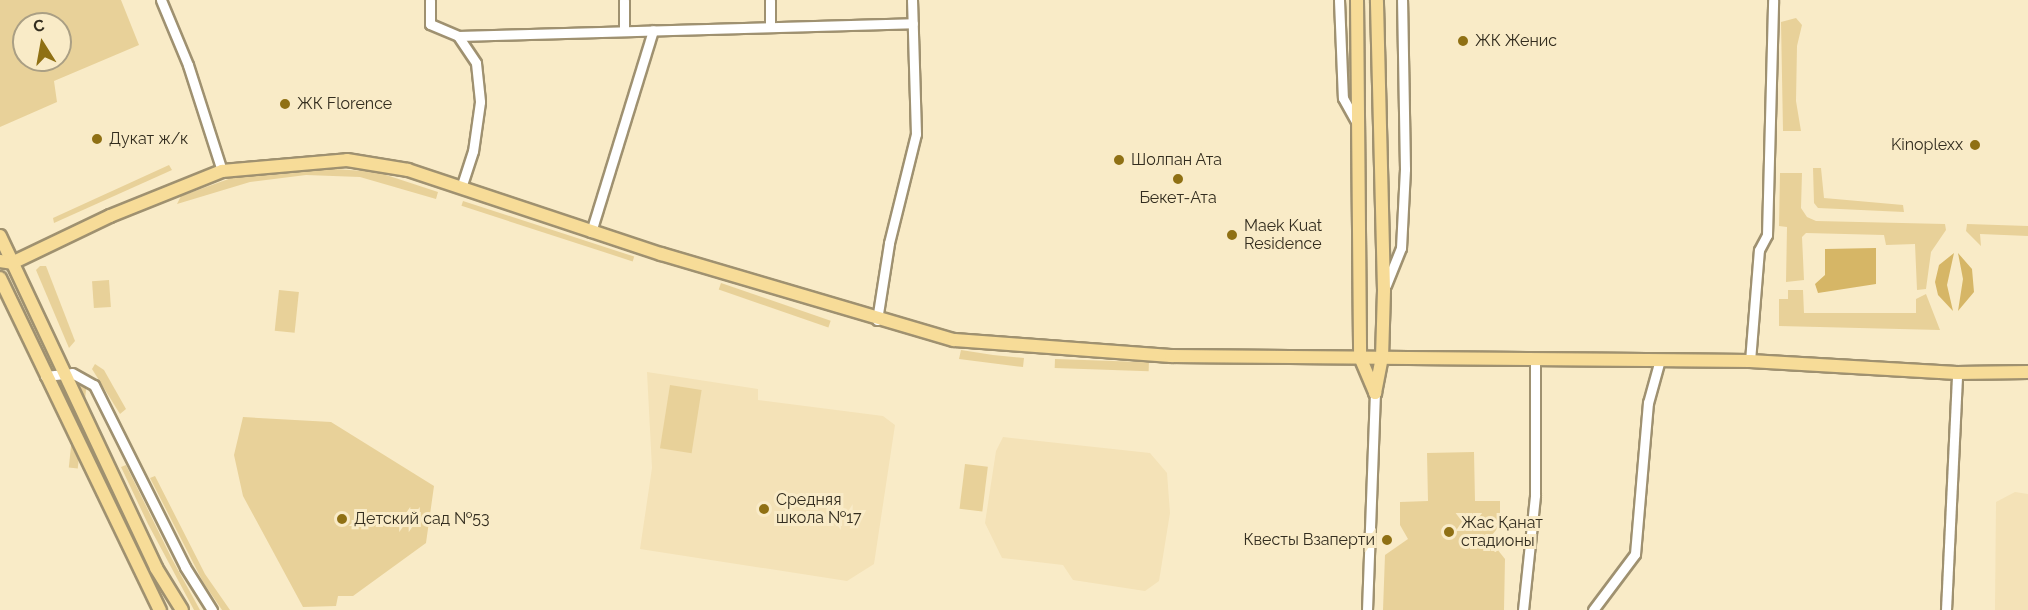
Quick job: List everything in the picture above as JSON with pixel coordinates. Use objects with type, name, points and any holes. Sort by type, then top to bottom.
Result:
[{"type":"main road","points":[[1357,0],[1360,357],[1375,393]]},
{"type":"main road","points":[[1375,393],[1382,358],[1384,291],[1377,0]]},
{"type":"main road","points":[[6,262],[110,216],[222,171],[347,160],[408,170],[591,232],[877,320],[954,340],[1066,350],[1659,363],[1750,361],[1957,373],[2028,372]]},
{"type":"main road","points":[[0,236],[6,262],[63,373],[156,568],[182,610]]},
{"type":"main road","points":[[0,278],[45,376],[160,610]]},
{"type":"street","points":[[161,0],[188,65],[222,171]]},
{"type":"street","points":[[430,0],[430,24],[458,36],[624,29],[913,23]]},
{"type":"street","points":[[624,0],[624,29]]},
{"type":"street","points":[[770,0],[770,26]]},
{"type":"street","points":[[877,320],[889,243],[916,134],[912,0]]},
{"type":"street","points":[[1339,0],[1343,98],[1359,125]]},
{"type":"street","points":[[1384,291],[1401,248],[1405,169],[1402,0]]},
{"type":"street","points":[[1750,361],[1759,250],[1767,235],[1773,0]]},
{"type":"street","points":[[591,232],[653,30]]},
{"type":"street","points":[[458,36],[476,63],[480,102],[473,151],[461,187]]},
{"type":"street","points":[[1523,610],[1535,495],[1535,361]]},
{"type":"street","points":[[1593,610],[1635,554],[1648,404],[1659,363]]},
{"type":"street","points":[[45,376],[63,373],[79,375],[94,385],[185,567],[212,610]]},
{"type":"street","points":[[1946,610],[1957,373]]},
{"type":"street","points":[[1367,610],[1375,393]]},
{"type":"shaded area","points":[[0,0],[121,0],[139,45],[54,81],[57,102],[0,127]]},
{"type":"shaded area","points":[[1796,18],[1802,25],[1797,46],[1796,101],[1801,131],[1783,131],[1781,22]]},
{"type":"shaded area","points":[[169,165],[172,170],[54,223],[53,218]]},
{"type":"shaded area","points":[[308,167],[377,172],[438,192],[436,199],[360,177],[306,175],[250,182],[177,204],[181,196],[237,176]]},
{"type":"shaded area","points":[[1813,168],[1821,168],[1824,198],[1903,205],[1904,212],[1818,208],[1814,203]]},
{"type":"shaded area","points":[[1780,173],[1802,173],[1801,208],[1807,217],[1816,221],[1945,224],[1946,230],[1931,252],[1926,289],[1917,290],[1915,244],[1886,245],[1884,235],[1806,233],[1802,237],[1804,280],[1786,282],[1787,227],[1779,226]]},
{"type":"shaded area","points":[[463,201],[634,257],[633,261],[461,206]]},
{"type":"shaded area","points":[[1967,224],[2028,226],[2028,236],[1980,234],[1981,246],[1966,231]]},
{"type":"shaded area","points":[[1876,248],[1876,284],[1818,293],[1815,284],[1825,275],[1825,249]]},
{"type":"shaded area","points":[[1954,253],[1947,285],[1953,311],[1938,295],[1935,282],[1939,265]]},
{"type":"shaded area","points":[[1958,253],[1972,269],[1974,292],[1958,311],[1963,279]]},
{"type":"shaded area","points":[[40,266],[46,266],[75,341],[69,348],[36,270]]},
{"type":"shaded area","points":[[109,280],[111,307],[94,308],[92,281]]},
{"type":"shaded area","points":[[721,283],[831,321],[828,327],[719,290]]},
{"type":"shaded area","points":[[279,290],[299,292],[295,333],[275,331]]},
{"type":"shaded area","points":[[1788,290],[1803,290],[1804,313],[1916,313],[1916,299],[1926,294],[1940,330],[1779,326],[1779,299],[1788,299]]},
{"type":"shaded area","points":[[961,350],[1024,358],[1023,367],[959,359]]},
{"type":"shaded area","points":[[1055,359],[1149,362],[1149,371],[1055,368]]},
{"type":"shaded area","points":[[95,364],[104,370],[126,409],[120,414],[92,369]]},
{"type":"shaded area","name":"Средняя школа №17","points":[[647,372],[758,389],[758,400],[883,416],[895,425],[874,564],[847,581],[640,549],[652,468]]},
{"type":"shaded area","points":[[78,380],[87,381],[78,468],[69,468]]},
{"type":"shaded area","points":[[670,385],[702,390],[692,453],[660,448]]},
{"type":"shaded area","name":"Детский сад №53","points":[[243,417],[331,422],[434,486],[426,543],[353,596],[338,596],[336,606],[303,607],[243,496],[234,455]]},
{"type":"shaded area","points":[[1003,437],[1150,453],[1167,473],[1170,513],[1159,581],[1145,591],[1073,580],[1063,565],[1002,558],[985,523],[996,451]]},
{"type":"shaded area","name":"Жас Қанат стадионы","points":[[1474,452],[1475,501],[1500,501],[1500,525],[1489,539],[1505,559],[1504,610],[1383,610],[1385,555],[1408,539],[1400,525],[1400,502],[1428,501],[1427,453]]},
{"type":"shaded area","points":[[965,464],[988,467],[982,511],[960,509]]},
{"type":"shaded area","points":[[126,465],[200,610],[194,610],[148,524],[121,467]]},
{"type":"shaded area","points":[[155,476],[205,574],[230,610],[222,610],[203,582],[150,478]]},
{"type":"shaded area","points":[[2015,492],[2028,494],[2028,610],[1995,610],[1996,502]]},
{"type":"place","name":"ЖК Женис","points":[[1463,41]]},
{"type":"place","name":"ЖК Florence","points":[[285,104]]},
{"type":"place","name":"Дукат ж/к","points":[[97,139]]},
{"type":"place","name":"Kinoplexx","points":[[1975,145]]},
{"type":"place","name":"Шолпан Ата","points":[[1119,160]]},
{"type":"place","name":"Бекет-Ата","points":[[1178,179]]},
{"type":"place","name":"Maek Kuat Residence","points":[[1232,235]]},
{"type":"place","name":"Средняя школа №17","points":[[764,509]]},
{"type":"place","name":"Детский сад №53","points":[[342,519]]},
{"type":"place","name":"Жас Қанат стадионы","points":[[1449,532]]},
{"type":"place","name":"Квесты Взаперти","points":[[1387,540]]}]
